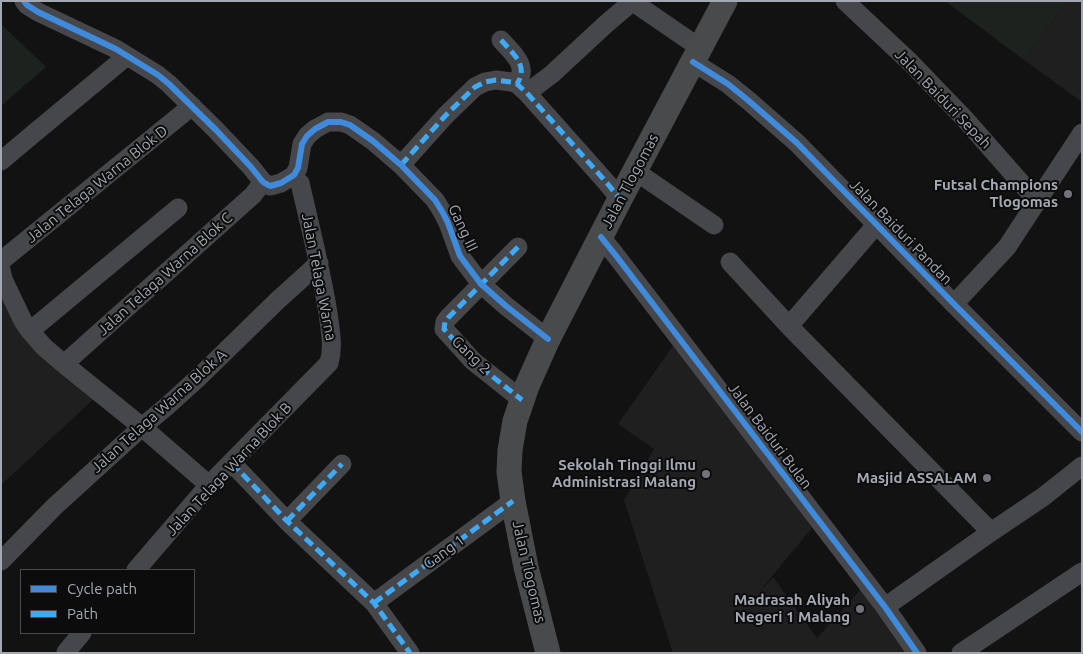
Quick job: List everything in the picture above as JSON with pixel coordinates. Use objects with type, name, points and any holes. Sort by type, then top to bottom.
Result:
[{"type":"main road","name":"Jalan Tlogomas","points":[[548,653],[526,567],[513,501],[509,472],[510,450],[515,421],[527,386],[548,339],[725,1]]},
{"type":"street","points":[[24,1],[38,12],[90,36],[128,56],[158,75],[192,106],[275,190],[290,189],[299,176]]},
{"type":"street","points":[[522,89],[552,74],[633,1]]},
{"type":"street","name":"Jalan Baiduri Pandan","points":[[633,1],[797,143],[1082,432]]},
{"type":"street","name":"Jalan Baiduri Sepah","points":[[846,1],[911,63],[964,118],[1037,201]]},
{"type":"street","points":[[502,40],[520,62],[522,68],[522,89]]},
{"type":"street","points":[[1,161],[128,56]]},
{"type":"street","points":[[401,165],[446,114],[475,87],[485,82],[496,80],[522,89],[620,199]]},
{"type":"street","name":"Jalan Telaga Warna Blok D","points":[[1,261],[192,106]]},
{"type":"street","name":"Gang III","points":[[299,176],[302,144],[307,136],[322,125],[333,122],[350,124],[401,165],[435,200],[448,223],[460,256],[481,284],[548,339]]},
{"type":"street","points":[[954,304],[1006,247],[1082,133]]},
{"type":"street","points":[[635,171],[714,225]]},
{"type":"street","name":"Jalan Telaga Warna","points":[[299,176],[327,306],[332,345],[329,363],[324,369]]},
{"type":"street","name":"Jalan Telaga Warna Blok C","points":[[64,364],[267,184]]},
{"type":"street","points":[[30,331],[178,208]]},
{"type":"street","points":[[789,326],[876,225]]},
{"type":"street","name":"Jalan Baiduri Bulan","points":[[601,237],[885,607],[917,653]]},
{"type":"street","points":[[481,284],[518,247]]},
{"type":"street","points":[[730,262],[789,326],[991,532]]},
{"type":"street","name":"Jalan Telaga Warna Blok A","points":[[1,561],[54,507],[198,378],[278,300],[319,264]]},
{"type":"street","points":[[1,270],[23,321],[44,347],[142,427],[209,485]]},
{"type":"street","name":"Gang 2","points":[[481,284],[448,318],[444,329],[473,361],[522,400]]},
{"type":"street","name":"Jalan Telaga Warna Blok B","points":[[137,569],[209,485],[324,369]]},
{"type":"street","points":[[232,463],[287,521],[374,603],[410,653]]},
{"type":"street","points":[[287,521],[342,464]]},
{"type":"street","points":[[885,607],[1043,497],[1082,466]]},
{"type":"street","name":"Gang 1","points":[[374,603],[513,501]]},
{"type":"street","points":[[961,653],[984,647],[1082,572]]},
{"type":"street","points":[[66,652],[81,634]]},
{"type":"shaded area","points":[[945,1],[1067,1],[1024,60]]},
{"type":"shaded area","points":[[1067,1],[1082,1],[1082,102],[1024,60]]},
{"type":"shaded area","points":[[1,24],[46,67],[1,106]]},
{"type":"shaded area","points":[[1,280],[9,300],[98,395],[1,485]]},
{"type":"shaded area","name":"Sekolah Tinggi Ilmu Administrasi Malang","points":[[675,343],[812,528],[757,594],[773,577],[817,638],[861,589],[909,653],[673,653],[624,500],[654,449],[618,424]]},
{"type":"marked path","points":[[501,40],[520,65],[521,71],[517,84]]},
{"type":"marked path","points":[[401,165],[446,115],[475,87],[485,82],[496,80],[511,82],[517,84],[527,93],[620,199]]},
{"type":"marked path","points":[[518,247],[448,318],[444,329],[473,361],[522,400]]},
{"type":"marked path","points":[[232,463],[287,521],[374,603],[410,653]]},
{"type":"marked path","points":[[287,521],[342,464]]},
{"type":"marked path","points":[[374,603],[513,501]]},
{"type":"cycle path","points":[[24,1],[38,12],[116,49],[158,75],[216,130],[263,182],[270,186],[281,183],[294,175],[298,168],[302,144],[315,129],[328,122],[341,122],[350,125],[373,141],[401,165],[435,200],[448,223],[460,256],[481,284],[548,339]]},
{"type":"cycle path","points":[[693,62],[728,84],[797,143],[1082,432]]},
{"type":"cycle path","points":[[601,237],[885,607],[917,653]]},
{"type":"place","name":"Futsal Champions Tlogomas","points":[[1068,194]]},
{"type":"place","name":"Sekolah Tinggi Ilmu Administrasi Malang","points":[[706,474]]},
{"type":"place","name":"Masjid ASSALAM","points":[[987,478]]},
{"type":"place","name":"Madrasah Aliyah Negeri 1 Malang","points":[[860,609]]}]
